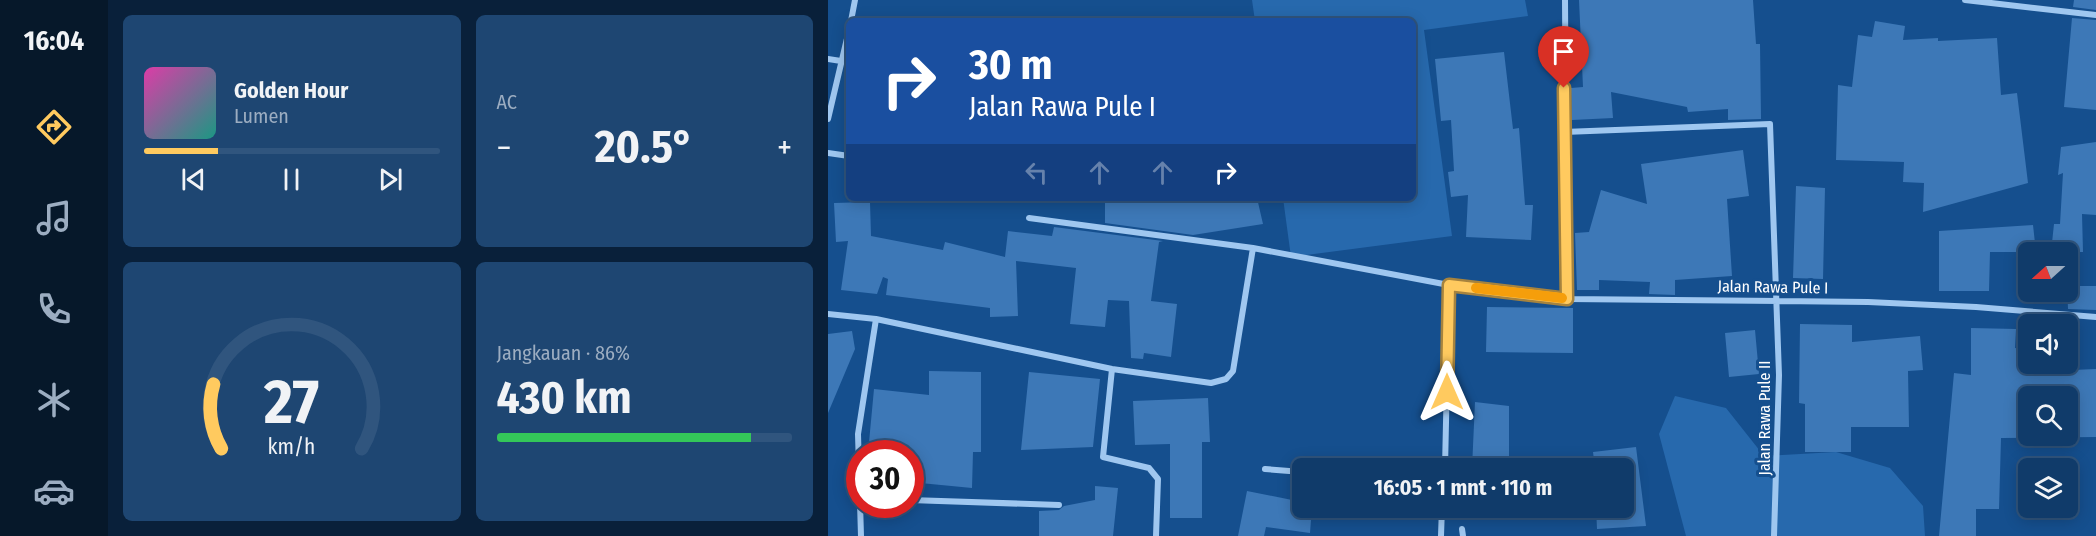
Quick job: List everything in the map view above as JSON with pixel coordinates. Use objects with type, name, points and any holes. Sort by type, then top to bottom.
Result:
[{"type":"street","points":[[852,18],[855,0]]},
{"type":"street","points":[[1565,0],[1564,132],[1567,299]]},
{"type":"street","points":[[1965,0],[2096,15]]},
{"type":"street","points":[[828,119],[846,42]]},
{"type":"street","points":[[828,59],[841,61]]},
{"type":"street","name":"Jalan Rawa Pule II","points":[[1564,132],[1770,124],[1779,375],[1774,536]]},
{"type":"street","points":[[828,153],[846,156]]},
{"type":"street","name":"Jalan Rawa Pule I","points":[[1029,218],[1253,248],[1449,285],[1567,299],[1776,300],[1976,307],[2096,317]]},
{"type":"street","points":[[828,314],[876,319],[1112,369],[1211,383],[1226,379],[1233,371],[1253,248]]},
{"type":"street","points":[[1445,458],[1449,285]]},
{"type":"street","points":[[858,440],[876,319]]},
{"type":"street","points":[[1112,369],[1103,457],[1149,468],[1158,479],[1156,536]]},
{"type":"street","points":[[1265,469],[1292,471]]},
{"type":"street","points":[[924,500],[1059,505]]},
{"type":"street","points":[[860,518],[861,536]]},
{"type":"street","points":[[1441,536],[1442,518]]},
{"type":"shaded area","points":[[1252,0],[1525,0],[1528,16],[1424,30],[1452,236],[1291,257],[1283,201],[1416,201],[1416,18],[1255,18]]},
{"type":"shaded area","points":[[1675,396],[1726,408],[1764,456],[1836,452],[1890,468],[1923,506],[1925,536],[1686,536],[1659,434]]},
{"type":"building","points":[[1579,0],[1753,0],[1756,44],[1760,44],[1761,119],[1728,120],[1728,109],[1688,112],[1687,107],[1611,92],[1613,118],[1572,120],[1571,88],[1583,87]]},
{"type":"building","points":[[2074,0],[2096,0],[2096,10],[2073,7]]},
{"type":"building","points":[[2072,18],[2096,20],[2096,110],[2064,107]]},
{"type":"building","points":[[1875,21],[1905,26],[1903,40],[1997,38],[2001,95],[2017,93],[2028,183],[1923,212],[1924,183],[1903,182],[1904,162],[1836,160],[1838,85],[1852,87],[1858,35],[1872,37]]},
{"type":"building","points":[[1504,52],[1513,129],[1519,128],[1525,205],[1533,205],[1531,240],[1466,237],[1468,195],[1451,197],[1448,172],[1454,171],[1451,120],[1441,121],[1435,59]]},
{"type":"building","points":[[2096,142],[2096,215],[2082,214],[2083,252],[2078,252],[2078,242],[2052,242],[2054,224],[2060,224],[2063,173],[2058,175],[2061,147]]},
{"type":"building","points":[[1743,150],[1749,196],[1727,199],[1732,276],[1675,280],[1675,295],[1649,294],[1650,282],[1599,280],[1599,290],[1577,290],[1575,233],[1589,232],[1601,190],[1647,204],[1641,164]]},
{"type":"building","points":[[1796,186],[1825,188],[1823,279],[1793,278]]},
{"type":"building","points":[[1105,201],[1258,201],[1263,224],[1193,235],[1105,223]]},
{"type":"building","points":[[870,202],[871,236],[943,250],[945,242],[1005,257],[1008,231],[1052,236],[1054,227],[1163,241],[1159,242],[1151,301],[1177,304],[1171,357],[1144,353],[1143,359],[1131,358],[1129,301],[1108,300],[1105,327],[1070,324],[1076,268],[1016,261],[1018,316],[990,317],[990,308],[886,295],[888,279],[883,277],[877,294],[841,290],[848,241],[836,242],[834,203]]},
{"type":"building","points":[[2033,225],[2035,242],[2018,242],[2018,252],[1990,252],[1989,291],[1939,291],[1939,231]]},
{"type":"building","points":[[2078,286],[2096,286],[2096,310],[2068,309],[2068,302],[2078,302]]},
{"type":"building","points":[[1487,307],[1573,308],[1573,353],[1486,352]]},
{"type":"building","points":[[1800,324],[1852,325],[1852,342],[1920,336],[1923,370],[1908,371],[1909,427],[1851,427],[1851,452],[1805,452],[1805,404],[1799,403]]},
{"type":"building","points":[[1971,328],[2016,329],[2015,348],[2018,348],[2018,374],[2078,374],[2078,370],[2096,369],[2096,437],[2078,437],[2078,386],[2018,386],[2018,438],[2001,438],[1999,509],[1976,509],[1976,536],[1939,536],[1954,373],[1971,375]]},
{"type":"building","points":[[1755,330],[1759,374],[1729,377],[1725,333]]},
{"type":"building","points":[[852,331],[855,349],[828,413],[828,334]]},
{"type":"building","points":[[929,371],[981,372],[981,452],[973,452],[972,488],[924,483],[924,440],[869,440],[874,389],[929,395]]},
{"type":"building","points":[[1029,372],[1100,379],[1093,447],[1021,450]]},
{"type":"building","points":[[1208,398],[1210,442],[1202,442],[1202,518],[1170,518],[1170,444],[1135,445],[1133,401]]},
{"type":"building","points":[[1475,402],[1509,406],[1509,458],[1472,458]]},
{"type":"building","points":[[1636,447],[1646,526],[1597,529],[1596,518],[1634,518],[1634,458],[1594,458],[1593,452]]},
{"type":"building","points":[[1095,486],[1118,488],[1113,536],[1039,536],[1039,511],[1059,510],[1064,506],[1095,500]]},
{"type":"building","points":[[1247,491],[1292,500],[1292,518],[1311,518],[1310,533],[1266,527],[1264,536],[1238,536]]},
{"type":"slow traffic","points":[[1476,288],[1562,298]]},
{"type":"route","points":[[1447,392],[1449,285],[1567,299],[1564,88]]}]
